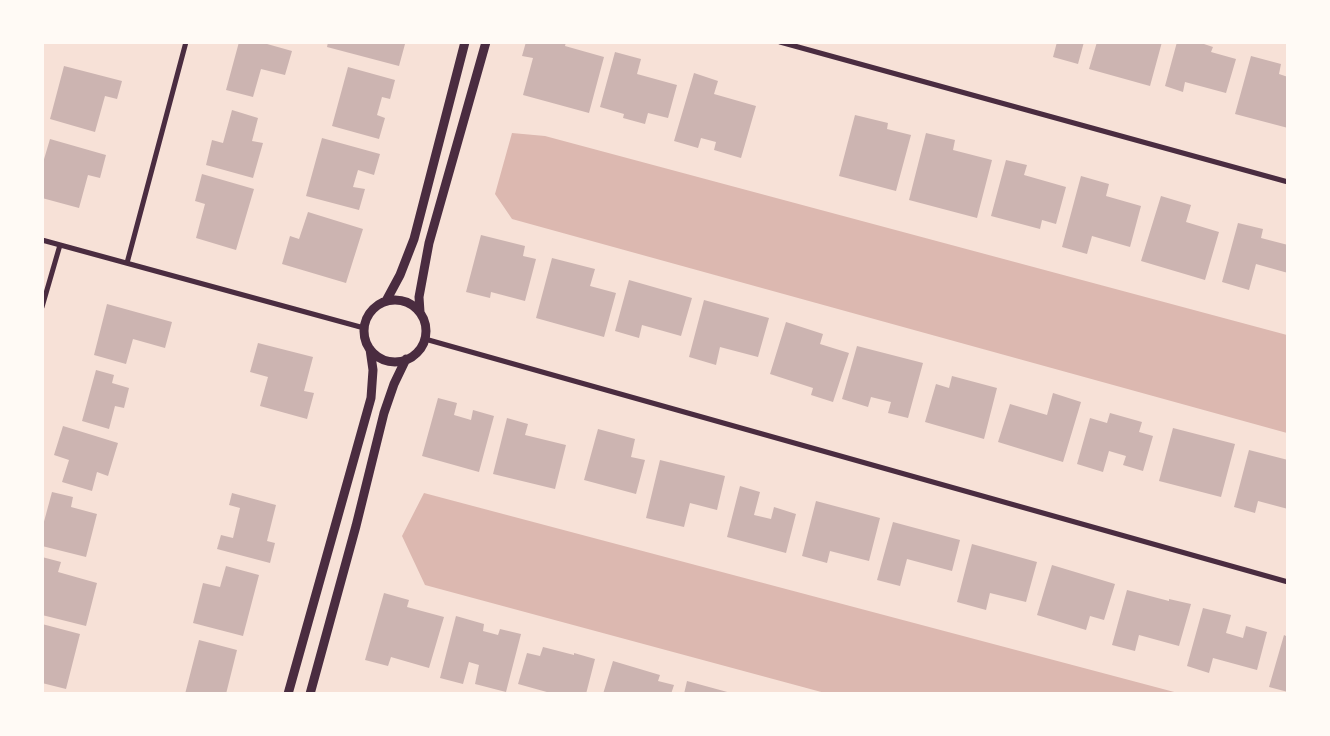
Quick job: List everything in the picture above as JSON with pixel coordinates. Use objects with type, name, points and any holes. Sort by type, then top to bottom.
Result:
[{"type":"street","points":[[127,263],[186,42]]},
{"type":"street","points":[[386,301],[400,275],[414,239],[465,42]]},
{"type":"street","points":[[420,312],[419,297],[429,244],[486,42]]},
{"type":"street","points":[[780,42],[1288,182]]},
{"type":"street","points":[[42,240],[364,328]]},
{"type":"street","points":[[42,307],[60,245]]},
{"type":"street","points":[[288,694],[371,398],[373,370],[364,328],[371,311],[386,301],[404,301],[420,312],[426,329],[425,339],[415,355],[398,361],[390,361],[376,355],[370,349]]},
{"type":"street","points":[[425,339],[1288,582]]},
{"type":"street","points":[[310,694],[356,526],[384,413],[394,384],[406,359]]},
{"type":"shaded area","points":[[512,133],[545,136],[1287,335],[1287,433],[512,219],[495,194]]},
{"type":"shaded area","points":[[424,493],[1178,693],[825,693],[425,585],[402,536]]},
{"type":"building","points":[[239,42],[260,42],[292,51],[285,75],[261,69],[253,97],[226,90]]},
{"type":"building","points":[[328,42],[400,42],[405,44],[399,66],[327,47]]},
{"type":"building","points":[[526,42],[566,42],[565,46],[604,57],[589,113],[523,95],[533,58],[522,56]]},
{"type":"building","points":[[1057,42],[1084,42],[1078,64],[1053,57]]},
{"type":"building","points":[[1097,42],[1162,42],[1150,86],[1089,69]]},
{"type":"building","points":[[1177,42],[1198,42],[1213,47],[1211,52],[1236,59],[1226,93],[1185,82],[1183,92],[1165,86]]},
{"type":"building","points":[[615,52],[641,59],[637,74],[677,85],[668,118],[648,113],[645,124],[623,118],[624,114],[600,107]]},
{"type":"building","points":[[1251,56],[1281,64],[1279,74],[1288,77],[1288,128],[1235,114]]},
{"type":"building","points":[[64,66],[122,81],[117,99],[105,96],[95,132],[50,119]]},
{"type":"building","points":[[348,67],[395,80],[390,99],[382,97],[377,115],[385,118],[379,139],[332,126]]},
{"type":"building","points":[[694,73],[718,81],[714,94],[756,106],[741,158],[714,150],[716,142],[701,138],[698,148],[674,141]]},
{"type":"building","points":[[232,110],[258,118],[252,141],[263,143],[253,178],[206,165],[212,140],[223,143]]},
{"type":"building","points":[[855,115],[888,123],[887,129],[911,135],[896,191],[839,176]]},
{"type":"building","points":[[926,133],[955,140],[953,150],[992,160],[977,218],[909,200]]},
{"type":"building","points":[[322,138],[380,154],[374,175],[358,170],[353,187],[365,189],[359,210],[306,196]]},
{"type":"building","points":[[50,139],[106,155],[100,178],[88,175],[79,208],[42,198],[42,166]]},
{"type":"building","points":[[1006,160],[1027,165],[1024,175],[1066,187],[1056,224],[1042,220],[1040,229],[991,216]]},
{"type":"building","points":[[202,174],[254,189],[236,250],[196,238],[205,204],[195,201]]},
{"type":"building","points":[[1081,176],[1109,184],[1106,196],[1141,206],[1130,247],[1092,236],[1087,254],[1062,247]]},
{"type":"building","points":[[1161,196],[1191,205],[1186,222],[1219,232],[1205,280],[1141,261]]},
{"type":"building","points":[[308,212],[363,229],[346,283],[282,264],[290,236],[299,239]]},
{"type":"building","points":[[1238,223],[1263,229],[1261,238],[1288,245],[1288,273],[1256,264],[1249,290],[1222,282]]},
{"type":"building","points":[[481,235],[525,246],[523,256],[536,259],[525,301],[491,292],[490,298],[466,292]]},
{"type":"building","points":[[552,258],[595,269],[590,286],[616,293],[604,337],[536,318]]},
{"type":"building","points":[[629,280],[692,298],[681,336],[642,325],[639,338],[615,331]]},
{"type":"building","points":[[704,300],[769,318],[758,357],[720,347],[716,365],[689,357]]},
{"type":"building","points":[[107,304],[172,322],[165,348],[133,339],[126,364],[94,355]]},
{"type":"building","points":[[786,322],[823,334],[820,344],[849,353],[833,402],[811,395],[813,388],[770,374]]},
{"type":"building","points":[[258,343],[313,357],[304,391],[314,393],[307,419],[260,406],[268,377],[250,372]]},
{"type":"building","points":[[857,346],[923,363],[908,418],[888,413],[891,402],[871,397],[868,407],[842,399]]},
{"type":"building","points":[[96,370],[114,375],[112,383],[129,388],[124,408],[115,406],[109,429],[82,421]]},
{"type":"building","points":[[952,376],[997,388],[984,439],[925,422],[936,384],[949,388]]},
{"type":"building","points":[[1053,393],[1081,402],[1063,462],[998,442],[1010,404],[1047,415]]},
{"type":"building","points":[[438,398],[457,403],[454,415],[471,420],[473,410],[494,416],[479,472],[422,456]]},
{"type":"building","points":[[1110,413],[1142,422],[1139,432],[1153,436],[1143,471],[1123,465],[1126,456],[1109,451],[1103,472],[1077,464],[1090,418],[1107,423]]},
{"type":"building","points":[[507,418],[528,424],[525,435],[566,445],[555,489],[493,474]]},
{"type":"building","points":[[63,426],[118,443],[108,476],[97,472],[92,491],[62,482],[69,460],[54,455]]},
{"type":"building","points":[[1173,428],[1235,444],[1221,497],[1159,481]]},
{"type":"building","points":[[598,429],[635,439],[631,457],[645,460],[636,494],[584,480]]},
{"type":"building","points":[[1249,450],[1288,460],[1288,509],[1258,501],[1255,513],[1234,507]]},
{"type":"building","points":[[660,460],[725,476],[717,510],[690,503],[684,527],[646,518]]},
{"type":"building","points":[[740,486],[760,492],[754,515],[771,519],[774,507],[796,514],[786,553],[727,537]]},
{"type":"building","points":[[52,492],[73,497],[71,507],[97,514],[86,557],[42,546],[42,529]]},
{"type":"building","points":[[232,493],[276,505],[267,541],[275,543],[270,563],[217,549],[221,535],[233,538],[240,508],[229,505]]},
{"type":"building","points":[[816,501],[880,518],[869,561],[830,551],[827,563],[802,556]]},
{"type":"building","points":[[893,522],[960,540],[952,571],[907,559],[900,586],[877,580]]},
{"type":"building","points":[[972,544],[1037,562],[1026,602],[990,593],[986,610],[957,602]]},
{"type":"building","points":[[42,557],[61,562],[58,572],[97,583],[86,626],[42,615]]},
{"type":"building","points":[[1052,565],[1115,584],[1104,620],[1090,616],[1086,630],[1037,615]]},
{"type":"building","points":[[226,566],[259,575],[243,636],[193,623],[203,583],[220,587]]},
{"type":"building","points":[[1127,590],[1169,601],[1169,599],[1191,604],[1179,646],[1139,635],[1135,651],[1112,645]]},
{"type":"building","points":[[384,593],[409,600],[407,607],[444,617],[429,668],[391,657],[388,666],[365,660]]},
{"type":"building","points":[[1203,608],[1231,615],[1226,633],[1243,638],[1246,626],[1267,632],[1257,670],[1213,658],[1209,673],[1187,666]]},
{"type":"building","points":[[456,616],[484,624],[483,631],[498,635],[500,629],[521,634],[506,692],[475,684],[479,665],[469,662],[463,684],[440,678]]},
{"type":"building","points":[[42,624],[80,634],[66,689],[42,683]]},
{"type":"building","points":[[1284,635],[1288,637],[1288,692],[1269,687]]},
{"type":"building","points":[[199,640],[237,650],[226,694],[185,694]]},
{"type":"building","points":[[543,647],[595,659],[586,694],[554,694],[518,684],[527,653],[540,656]]},
{"type":"building","points":[[613,661],[660,675],[658,681],[674,685],[671,694],[603,694]]},
{"type":"building","points":[[687,681],[731,693],[731,694],[684,694]]}]
